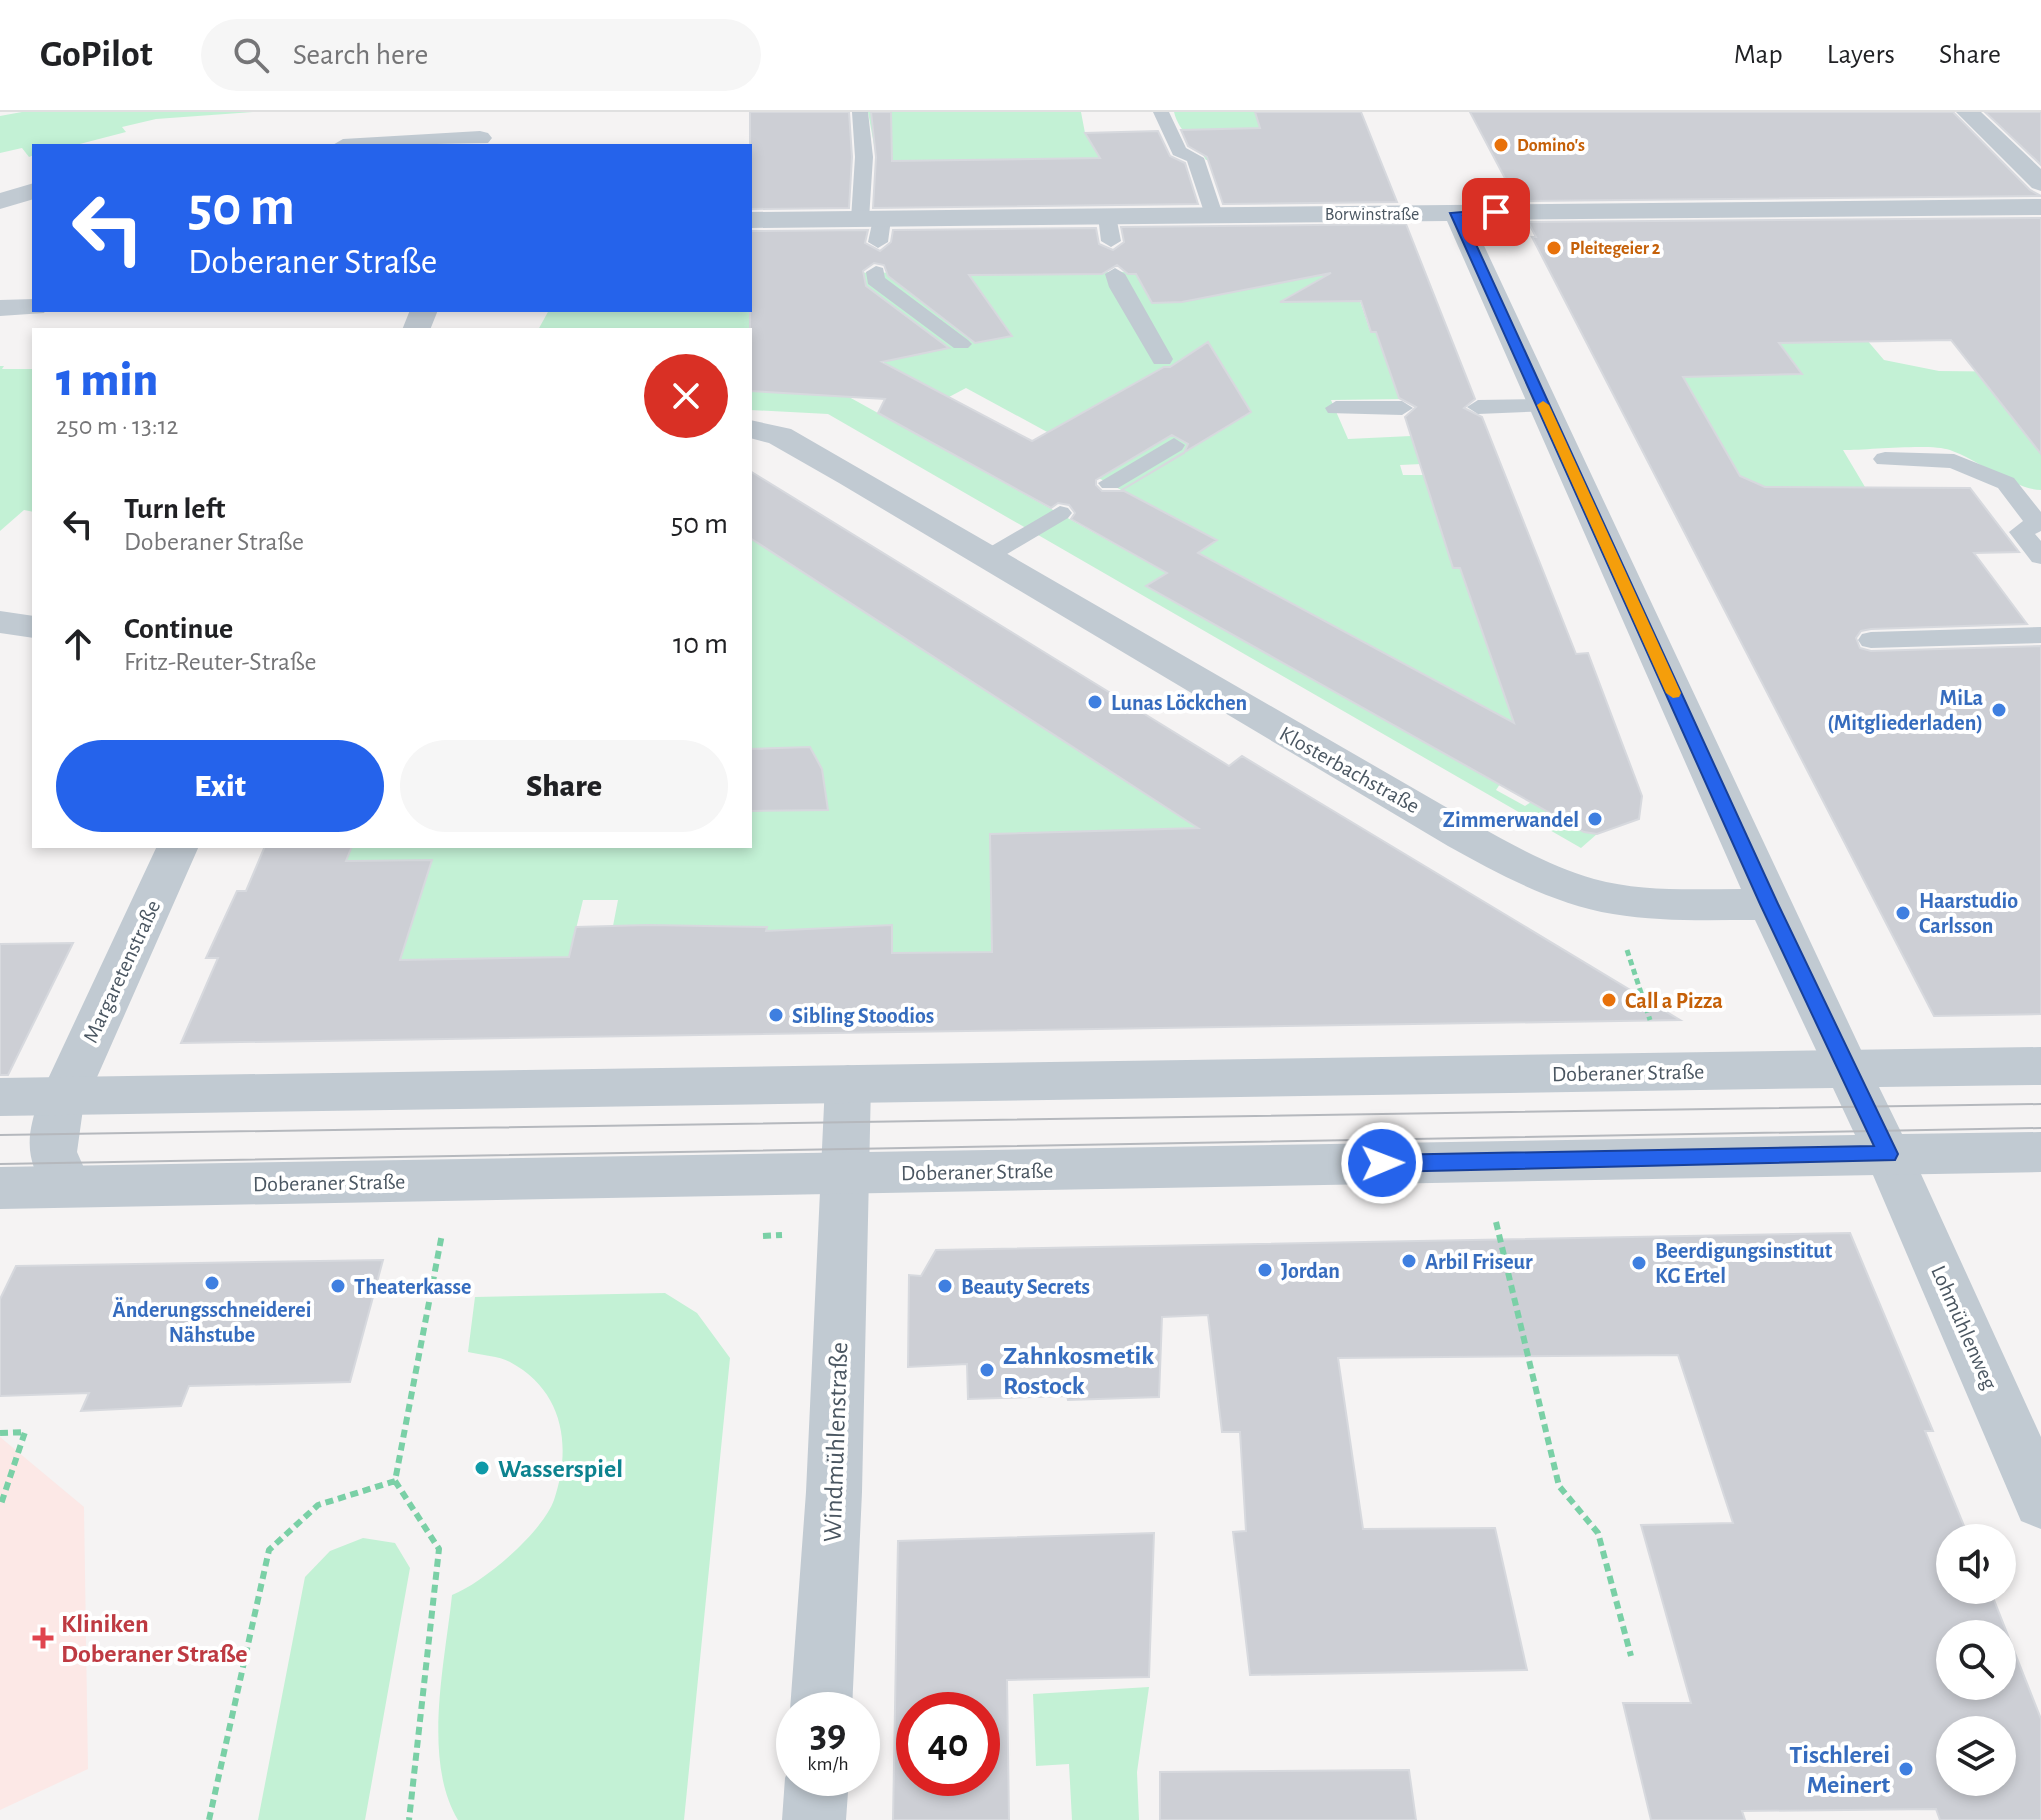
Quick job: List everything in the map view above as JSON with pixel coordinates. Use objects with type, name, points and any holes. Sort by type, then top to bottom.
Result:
[{"type":"street","points":[[410,144],[478,142],[488,112]]},
{"type":"street","points":[[1968,112],[2041,183]]},
{"type":"street","points":[[0,201],[32,192]]},
{"type":"street","name":"Borwinstraße","points":[[752,220],[873,227],[1109,228],[1214,215],[2041,207]]},
{"type":"street","points":[[1456,213],[1769,904],[1888,1154]]},
{"type":"street","points":[[0,308],[32,307]]},
{"type":"street","name":"Klosterbachstraße","points":[[752,429],[780,436],[988,555],[1253,715],[1540,876],[1592,894],[1647,901],[1769,904]]},
{"type":"street","points":[[0,622],[32,627]]},
{"type":"street","name":"Margaretenstraße","points":[[64,1096],[177,848]]},
{"type":"street","name":"Doberaner Straße","points":[[0,1097],[2041,1066]]},
{"type":"street","name":"Windmühlenstraße","points":[[822,1692],[834,1492],[848,1084]]},
{"type":"street","points":[[64,1096],[52,1133],[52,1162],[67,1186]]},
{"type":"street","name":"Doberaner Straße","points":[[0,1188],[2041,1152]]},
{"type":"street","name":"Lohmühlenweg","points":[[1888,1154],[2041,1501]]},
{"type":"street","points":[[814,1820],[816,1796]]},
{"type":"lane","points":[[860,112],[873,227]]},
{"type":"lane","points":[[1161,112],[1179,151],[1195,158],[1214,215]]},
{"type":"lane","points":[[876,272],[875,280],[961,344]]},
{"type":"lane","points":[[1115,274],[1119,287],[1162,359]]},
{"type":"lane","points":[[1478,407],[1543,406]]},
{"type":"lane","points":[[1336,408],[1402,408]]},
{"type":"lane","points":[[1110,483],[1174,445]]},
{"type":"lane","points":[[1885,459],[1954,461],[2006,483],[2037,523],[2021,532],[2041,557]]},
{"type":"lane","points":[[988,555],[1060,513]]},
{"type":"lane","points":[[1871,640],[2041,635]]},
{"type":"path","points":[[1624,941],[1654,1031]]},
{"type":"path","points":[[1496,1222],[1559,1486],[1598,1533],[1631,1656]]},
{"type":"path","points":[[409,1820],[439,1549],[395,1481],[443,1231]]},
{"type":"path","points":[[0,1433],[25,1432],[0,1507]]},
{"type":"path","points":[[209,1820],[269,1550],[318,1505],[395,1481]]},
{"type":"shaded area","name":"Kliniken Doberaner Straße","points":[[0,1437],[84,1507],[88,1769],[0,1810]]},
{"type":"green space","points":[[22,112],[253,112],[156,119],[122,127],[126,132],[80,144],[32,144],[32,156],[29,157],[22,148],[0,153],[0,116]]},
{"type":"green space","points":[[868,112],[1081,112],[1085,133],[1100,158],[877,161]]},
{"type":"green space","points":[[1174,112],[1255,112],[1272,118],[1258,160],[1206,160],[1180,126]]},
{"type":"green space","points":[[1619,266],[1843,312],[1884,360],[1939,371],[2041,372],[2007,411],[2034,446],[2041,446],[2041,490],[2020,485],[1950,450],[1899,447],[1843,450],[1865,487],[1834,487],[1754,501]]},
{"type":"green space","points":[[1350,271],[1370,331],[1383,332],[1406,399],[1331,400],[1348,439],[1411,436],[1422,464],[1400,465],[1403,475],[1425,475],[1460,568],[1559,722],[1514,723],[1198,553],[1216,540],[1055,455],[1251,412],[1223,366],[1160,369],[1049,433],[966,388],[949,397],[884,363],[886,352],[752,328],[539,328],[548,312],[752,312],[752,307],[773,273]]},
{"type":"green space","points":[[0,366],[4,366],[2,369],[32,369],[32,512],[24,510],[0,531]]},
{"type":"green space","points":[[752,391],[849,397],[1167,573],[1147,587],[1500,784],[1496,790],[1525,806],[1531,802],[1584,832],[1597,834],[1581,848],[828,414],[752,410]]},
{"type":"green space","points":[[752,539],[1126,781],[1139,773],[1360,913],[993,952],[892,953],[892,926],[865,926],[865,954],[613,926],[618,900],[583,900],[569,958],[369,962],[432,860],[379,860],[343,964],[336,861],[350,848],[752,848],[752,811],[825,810],[822,769],[811,748],[752,749]]},
{"type":"green space","points":[[665,1293],[697,1313],[730,1358],[684,1820],[458,1820],[447,1796],[438,1740],[441,1680],[452,1595],[495,1568],[537,1527],[554,1500],[562,1460],[559,1422],[542,1388],[510,1362],[468,1352],[475,1297]]},
{"type":"green space","points":[[363,1538],[395,1543],[410,1568],[365,1820],[258,1820],[305,1577],[330,1551]]},
{"type":"green space","points":[[1149,1687],[1137,1772],[1139,1820],[1072,1820],[1069,1764],[1036,1766],[1033,1694]]},
{"type":"building","points":[[750,112],[849,112],[852,157],[849,208],[752,209]]},
{"type":"building","points":[[871,112],[891,112],[892,161],[1100,158],[1085,133],[1158,131],[1170,156],[1185,163],[1198,204],[873,208],[876,157]]},
{"type":"building","points":[[1255,112],[1361,112],[1397,202],[1223,204],[1207,157],[1188,146],[1181,130],[1260,128]]},
{"type":"building","points":[[1470,112],[1953,112],[2030,190],[2041,196],[1517,201]]},
{"type":"building","points":[[1985,112],[2041,112],[2041,165]]},
{"type":"building","points":[[2041,218],[2041,454],[1951,340],[1779,343],[1802,374],[1683,377],[1740,476],[1765,487],[1970,488],[2019,552],[1974,553],[2027,624],[1871,629],[1861,631],[1856,638],[1860,648],[1871,651],[2041,646],[2041,1014],[1934,1016],[1532,237],[1536,237],[1528,222]]},
{"type":"building","points":[[1406,224],[1475,399],[1464,408],[1482,417],[1576,654],[1588,653],[1642,796],[1639,819],[1597,834],[1584,832],[1146,586],[1167,573],[1071,519],[1075,513],[1069,505],[1058,503],[1051,508],[878,413],[885,399],[752,391],[752,231],[868,230],[865,243],[880,251],[891,242],[893,230],[1096,228],[1099,244],[1113,250],[1124,242],[1121,227]],"holes":[[[874,263],[884,265],[888,276],[975,343],[1012,336],[969,275],[1102,274],[1117,265],[1128,274],[1136,274],[1152,303],[1182,302],[1331,273],[1280,302],[1361,301],[1371,332],[1376,332],[1399,398],[1416,407],[1405,417],[1453,568],[1460,568],[1514,723],[1198,553],[1217,540],[1122,490],[1139,480],[1120,491],[1102,491],[1096,485],[1096,480],[1172,435],[1188,444],[1184,452],[1251,412],[1208,342],[1170,367],[1164,367],[1032,441],[882,362],[949,348],[866,286],[863,271]]]},
{"type":"building","points":[[752,472],[1229,766],[1242,756],[1680,1020],[181,1043],[218,958],[206,958],[237,891],[246,891],[264,848],[351,848],[346,861],[432,860],[400,960],[569,957],[576,927],[648,925],[767,927],[766,931],[892,925],[892,953],[992,952],[990,834],[1198,828],[752,539]]},
{"type":"building","points":[[810,747],[822,769],[828,810],[752,811],[752,749]]},
{"type":"building","points":[[73,943],[8,1075],[0,1075],[0,944]]},
{"type":"building","points":[[1850,1233],[1933,1431],[1925,1431],[1963,1524],[1936,1524],[1936,1604],[1996,1604],[2002,1620],[1936,1620],[1936,1700],[2016,1700],[2016,1656],[2041,1719],[2041,1820],[1940,1820],[1936,1809],[1742,1811],[1745,1820],[1651,1820],[1623,1703],[1691,1703],[1641,1525],[1733,1523],[1678,1355],[1338,1358],[1363,1529],[1495,1528],[1527,1670],[1250,1675],[1233,1532],[1246,1531],[1240,1432],[1222,1432],[1208,1315],[1162,1317],[1159,1397],[968,1399],[967,1364],[908,1367],[909,1275],[921,1276],[936,1250]]},
{"type":"building","points":[[383,1260],[350,1382],[189,1386],[181,1406],[81,1411],[89,1393],[0,1396],[0,1299],[16,1266]]},
{"type":"building","points":[[1154,1533],[1149,1677],[1007,1680],[1009,1820],[893,1820],[898,1541]]},
{"type":"building","points":[[1409,1770],[1416,1820],[1160,1820],[1160,1772]]},
{"type":"tram line","points":[[0,1135],[2041,1104]]},
{"type":"tram line","points":[[0,1164],[2041,1128]]},
{"type":"slow traffic","points":[[1543,405],[1673,693]]},
{"type":"place","name":"Domino's","points":[[1501,145]]},
{"type":"place","name":"Pleitegeier 2","points":[[1554,248]]},
{"type":"place","name":"Lunas Löckchen","points":[[1095,702]]},
{"type":"place","name":"MiLa (Mitgliederladen)","points":[[1999,710]]},
{"type":"place","name":"Zimmerwandel","points":[[1595,819]]},
{"type":"place","name":"Haarstudio Carlsson","points":[[1903,913]]},
{"type":"place","name":"Call a Pizza","points":[[1609,1000]]},
{"type":"place","name":"Sibling Stoodios","points":[[776,1015]]},
{"type":"place","name":"Arbil Friseur","points":[[1409,1261]]},
{"type":"place","name":"Beerdigungsinstitut KG Ertel","points":[[1639,1263]]},
{"type":"place","name":"Jordan","points":[[1265,1270]]},
{"type":"place","name":"Änderungsschneiderei Nähstube","points":[[212,1283]]},
{"type":"place","name":"Theaterkasse","points":[[338,1286]]},
{"type":"place","name":"Beauty Secrets","points":[[945,1286]]},
{"type":"place","name":"Zahnkosmetik Rostock","points":[[987,1370]]},
{"type":"place","name":"Wasserspiel","points":[[482,1468]]},
{"type":"place","name":"Kliniken Doberaner Straße","points":[[43,1638]]},
{"type":"place","name":"Tischlerei Meinert","points":[[1906,1769]]},
{"type":"route","points":[[1382,1163],[1888,1154],[1769,904],[1456,213],[1496,212]]}]
